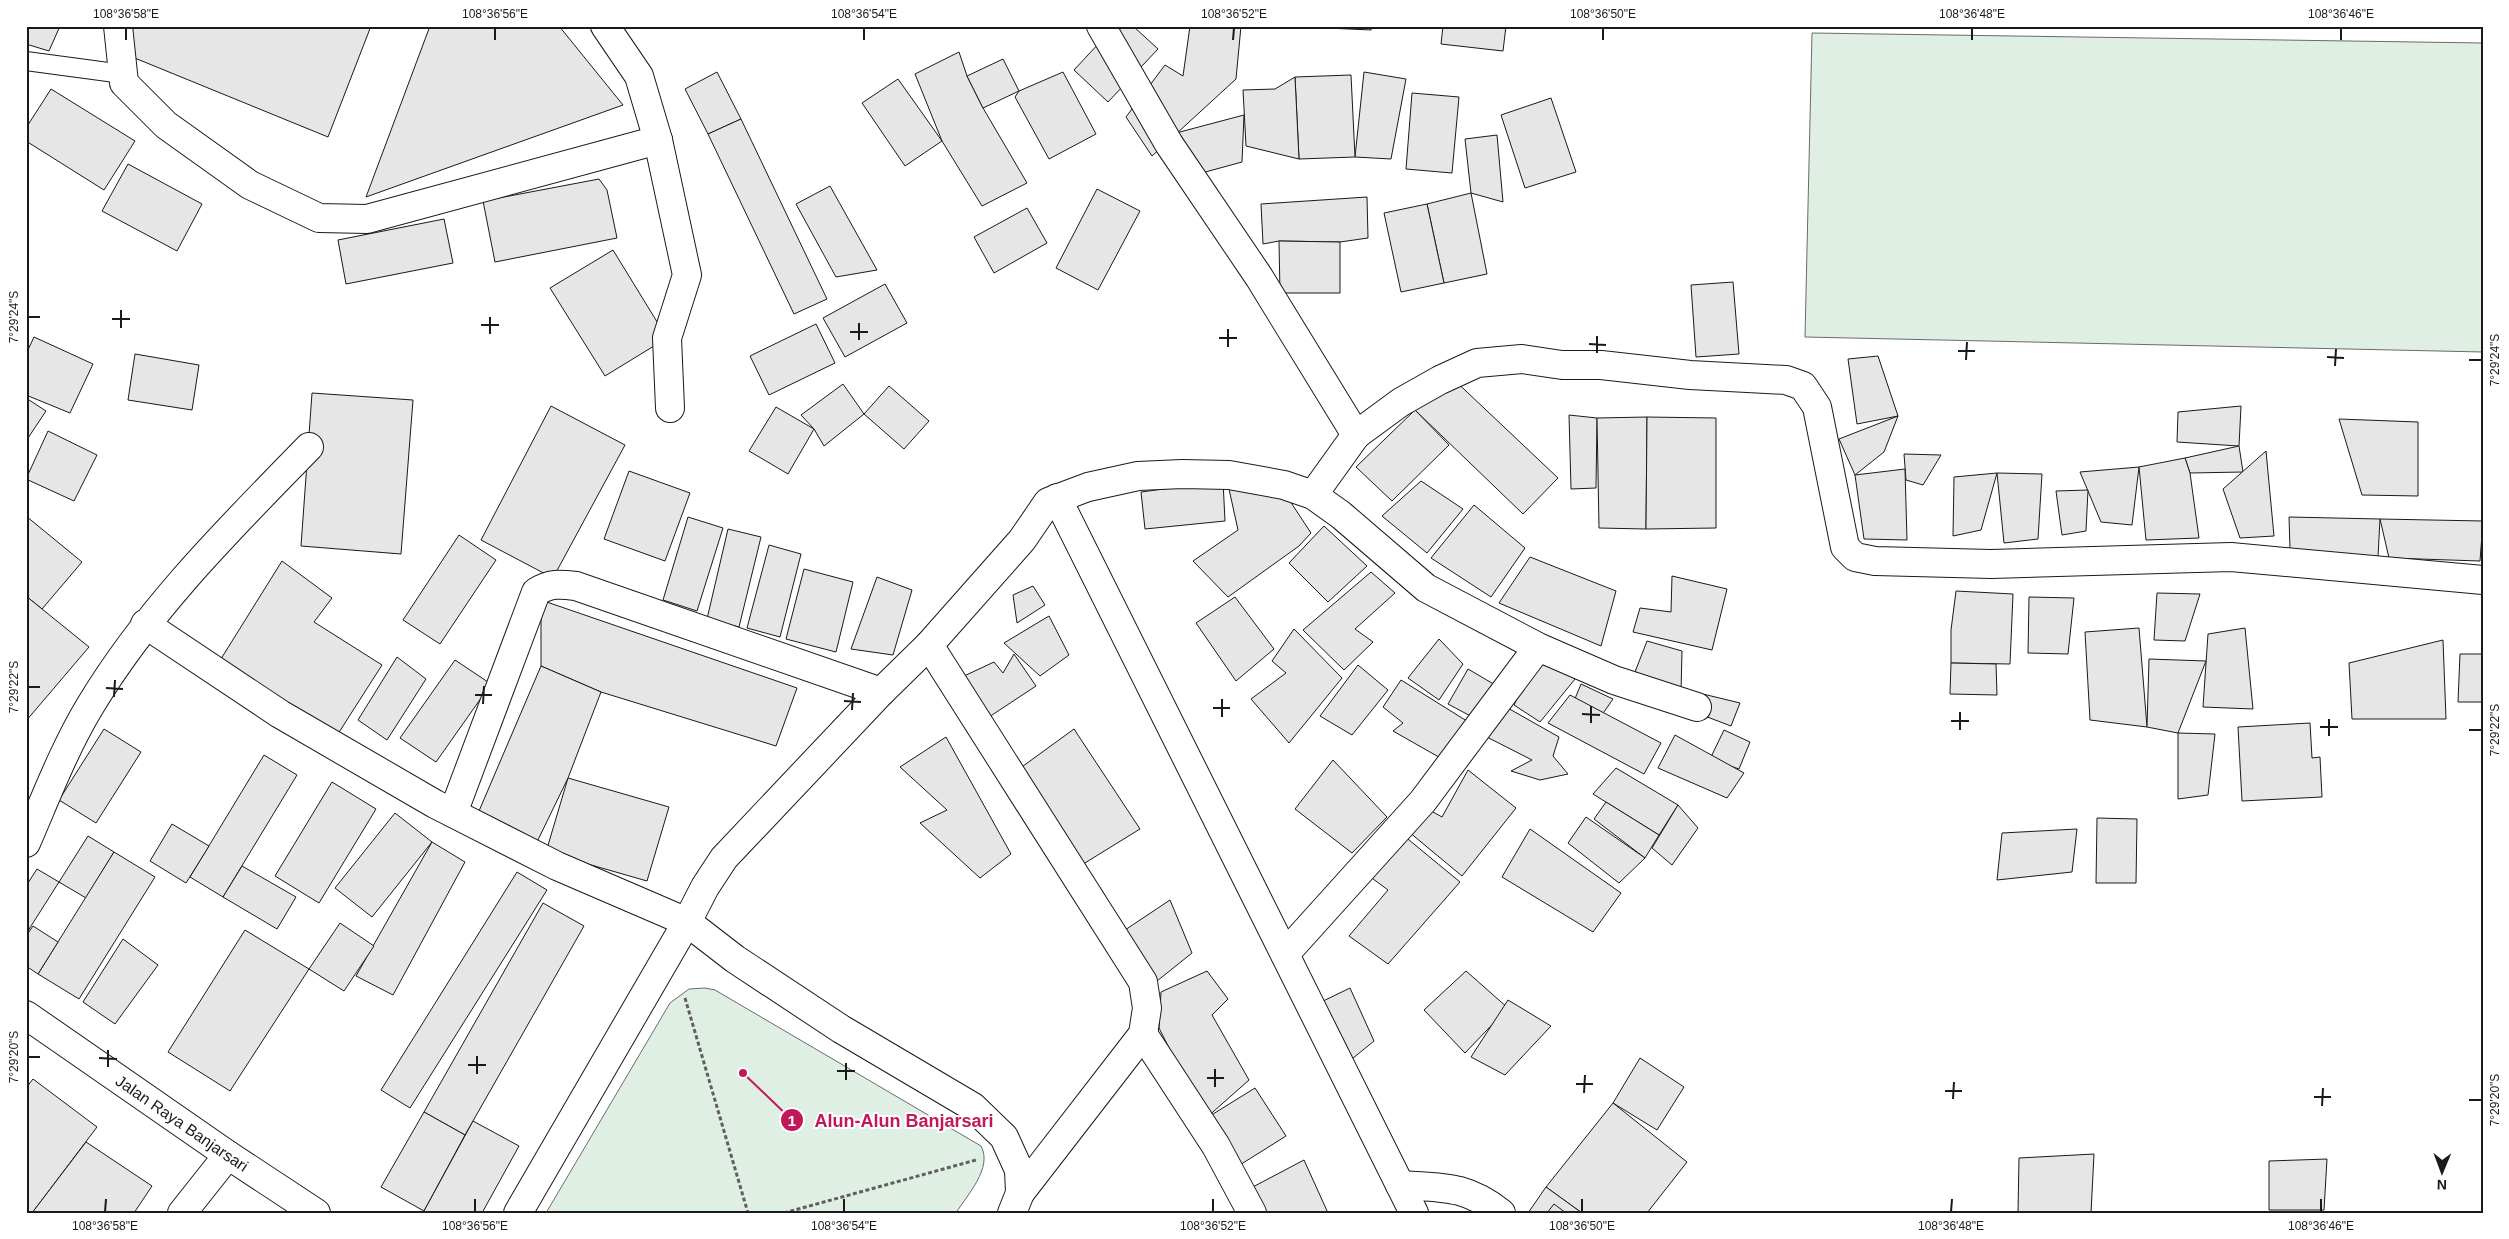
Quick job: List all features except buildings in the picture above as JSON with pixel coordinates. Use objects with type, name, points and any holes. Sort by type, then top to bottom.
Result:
[{"type":"main road","points":[[118,26],[124,83],[166,125],[250,185],[320,218],[367,219],[658,140]]},
{"type":"main road","points":[[605,26],[639,76],[658,140],[687,275],[667,338],[670,408]]},
{"type":"main road","points":[[1101,26],[1169,144],[1260,277],[1356,435]]},
{"type":"main road","points":[[1313,495],[1356,435],[1402,402],[1440,380],[1477,363],[1522,359],[1562,365],[1602,365],[1690,375],[1786,380],[1803,386],[1817,407],[1845,547],[1855,557],[1874,561],[1991,564],[2232,557],[2483,580]]},
{"type":"main road","points":[[26,843],[72,739],[90,706],[145,624],[204,556],[310,447]]},
{"type":"main road","points":[[518,1213],[687,922],[704,887],[724,858],[881,692],[929,645],[1022,540],[1048,502],[1057,498],[1088,487],[1138,476],[1182,474],[1229,475],[1284,485],[1313,495],[1341,515],[1426,588],[1538,647],[1614,680],[1696,707]]},
{"type":"main road","points":[[1057,498],[1414,1213]]},
{"type":"main road","points":[[453,813],[536,592],[546,586],[560,584],[576,586],[881,692]]},
{"type":"main road","points":[[145,624],[280,714],[453,813],[557,866],[687,922],[735,959],[841,1029],[973,1107],[1004,1137],[1019,1170],[1016,1203]]},
{"type":"main road","points":[[929,645],[1143,982],[1147,1008],[1143,1034],[1016,1203]]},
{"type":"main road","points":[[1285,954],[1423,801],[1538,647]]},
{"type":"main road","name":"Jalan Raya Banjarsari","points":[[26,1014],[228,1155],[316,1213]]},
{"type":"main road","points":[[1143,1034],[1216,1146],[1252,1213]]},
{"type":"main road","points":[[182,1213],[228,1155]]},
{"type":"main road","points":[[1400,1186],[1457,1188],[1474,1194],[1501,1213]]},
{"type":"lane","points":[[26,61],[123,74]]},
{"type":"path","points":[[670,950],[748,1213]]},
{"type":"path","points":[[784,1213],[1010,1150]]},
{"type":"green space","points":[[1812,33],[2483,43],[2483,352],[1805,337]]},
{"type":"green space","points":[[705,988],[715,990],[981,1146],[984,1154],[984,1163],[981,1172],[972,1190],[956,1213],[546,1213],[670,1003],[689,989]]},
{"type":"place","name":"Alun-Alun Banjarsari","points":[[743,1073]]}]
